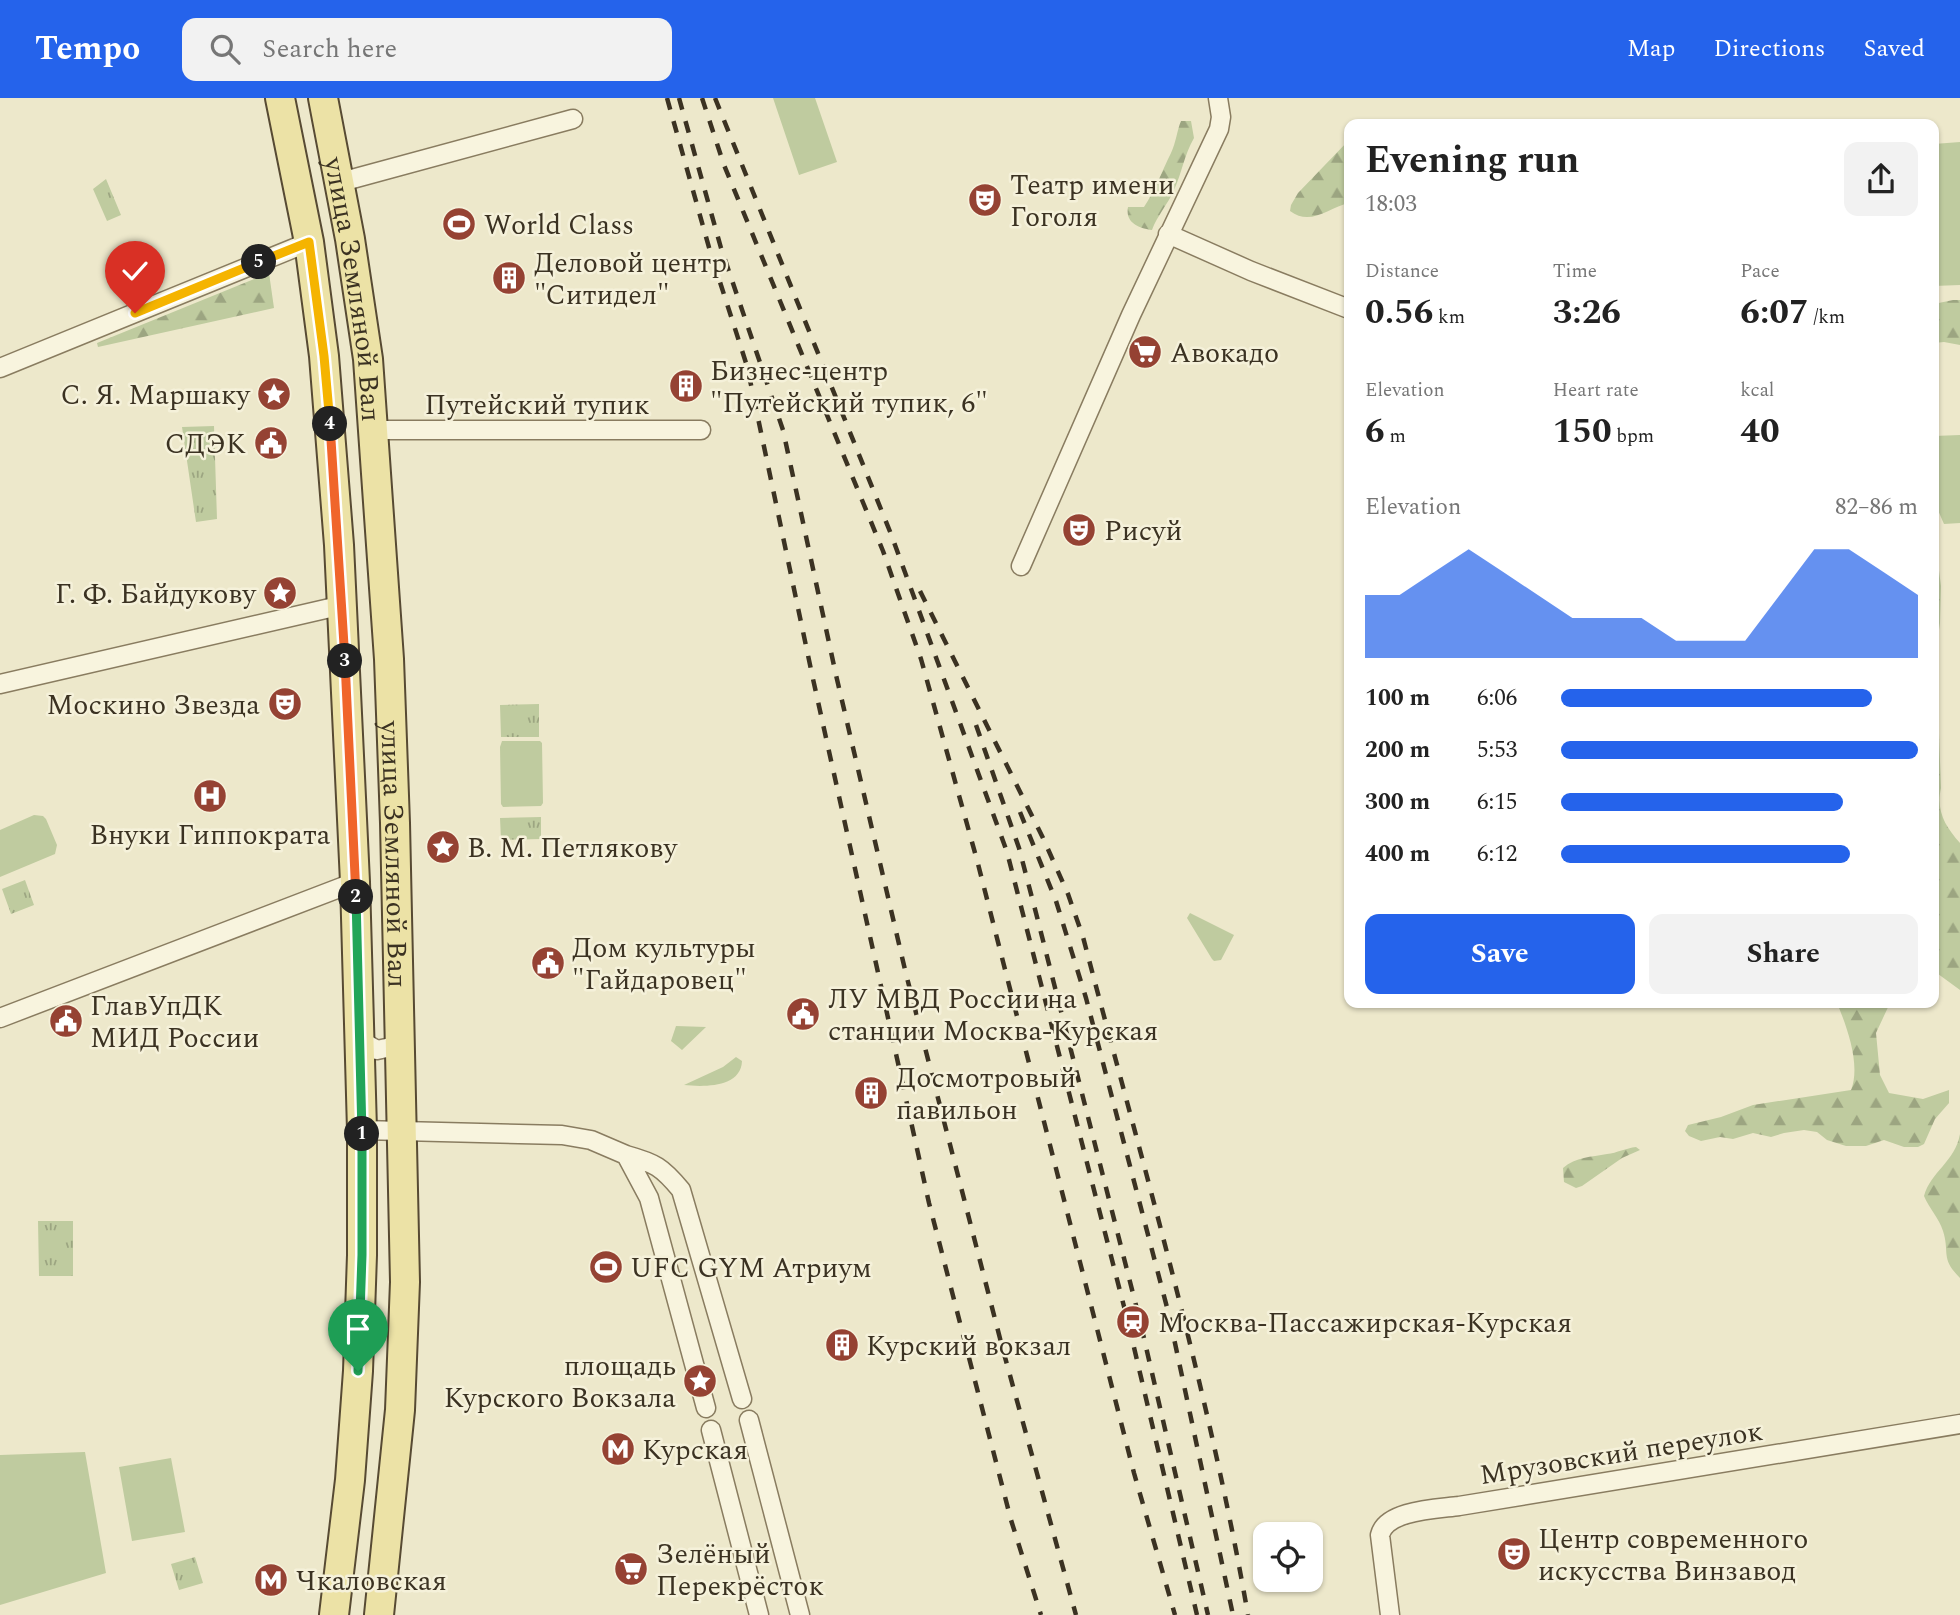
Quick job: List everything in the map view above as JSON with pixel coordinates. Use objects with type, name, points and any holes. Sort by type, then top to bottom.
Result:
[{"type":"main road","name":"улица Земляной Вал","points":[[280,98],[309,242],[324,356],[343,605],[355,882],[362,1130],[362,1255],[358,1371],[350,1480],[334,1615]]},
{"type":"main road","name":"улица Земляной Вал","points":[[323,98],[341,183],[366,346],[389,659],[401,1029],[405,1282],[400,1410],[379,1615]]},
{"type":"street","points":[[1021,566],[1168,234],[1219,129],[1221,117],[1218,98]]},
{"type":"street","points":[[341,183],[573,118]]},
{"type":"street","points":[[1168,234],[1251,271],[1344,307]]},
{"type":"street","points":[[0,368],[309,242]]},
{"type":"street","name":"Путейский тупик","points":[[374,430],[701,430]]},
{"type":"street","points":[[0,684],[343,605]]},
{"type":"street","points":[[0,1018],[355,882]]},
{"type":"street","points":[[359,1030],[365,1043],[377,1050],[384,1050],[396,1042],[401,1029]]},
{"type":"street","points":[[362,1130],[562,1135],[591,1140],[666,1171],[681,1190],[743,1399]]},
{"type":"street","points":[[626,1155],[649,1198],[706,1408]]},
{"type":"street","points":[[749,1420],[800,1615]]},
{"type":"street","name":"Мрузовский переулок","points":[[1390,1615],[1380,1535],[1382,1527],[1391,1519],[1960,1424]]},
{"type":"street","points":[[711,1430],[759,1615]]},
{"type":"green space","points":[[773,98],[815,98],[837,162],[799,175]]},
{"type":"green space","points":[[1181,121],[1191,121],[1194,138],[1174,190],[1152,230],[1142,228],[1131,221],[1128,207],[1144,207],[1148,201],[1173,149]]},
{"type":"green space","points":[[1960,142],[1960,285],[1939,286],[1939,144]]},
{"type":"green space","points":[[1344,145],[1344,204],[1313,217],[1305,217],[1290,211],[1298,193]]},
{"type":"green space","points":[[106,179],[121,215],[107,221],[93,189]]},
{"type":"green space","points":[[269,273],[274,308],[98,347],[97,343]]},
{"type":"green space","points":[[1960,300],[1960,345],[1939,342],[1939,303]]},
{"type":"green space","points":[[214,426],[217,519],[196,522],[182,427]]},
{"type":"green space","points":[[1960,435],[1960,523],[1944,524],[1939,512],[1939,436]]},
{"type":"green space","points":[[1939,571],[1941,586],[1939,630]]},
{"type":"green space","points":[[539,704],[539,737],[501,737],[500,705]]},
{"type":"green space","points":[[1939,733],[1941,811],[1946,824],[1960,843],[1960,990],[1939,975]]},
{"type":"green space","points":[[502,741],[542,743],[541,806],[503,807],[501,804]]},
{"type":"green space","points":[[34,815],[46,819],[57,845],[55,854],[0,877],[0,830]]},
{"type":"green space","points":[[541,817],[541,839],[501,840],[500,818]]},
{"type":"green space","points":[[25,880],[34,905],[11,914],[2,889]]},
{"type":"green space","points":[[1190,913],[1234,935],[1221,960],[1212,959],[1187,918]]},
{"type":"green space","points":[[1839,1008],[1888,1008],[1876,1033],[1880,1075],[1889,1093],[1923,1099],[1949,1090],[1949,1103],[1935,1119],[1924,1144],[1904,1147],[1884,1140],[1866,1146],[1846,1146],[1827,1140],[1817,1132],[1804,1130],[1771,1137],[1753,1133],[1733,1139],[1720,1137],[1701,1141],[1689,1136],[1685,1131],[1688,1125],[1753,1105],[1851,1090],[1854,1058]]},
{"type":"green space","points":[[676,1026],[706,1027],[682,1050],[671,1041]]},
{"type":"green space","points":[[736,1057],[742,1061],[740,1070],[728,1081],[701,1086],[684,1085],[723,1067]]},
{"type":"green space","points":[[1960,1134],[1960,1278],[1950,1265],[1941,1226],[1924,1196],[1927,1187],[1953,1152]]},
{"type":"green space","points":[[1636,1147],[1640,1150],[1622,1158],[1582,1186],[1576,1188],[1564,1182],[1563,1168],[1573,1162]]},
{"type":"green space","points":[[38,1221],[73,1221],[73,1276],[39,1276]]},
{"type":"green space","points":[[85,1452],[106,1573],[0,1605],[0,1455]]},
{"type":"green space","points":[[171,1458],[185,1532],[132,1541],[119,1467]]},
{"type":"green space","points":[[195,1557],[203,1583],[179,1590],[171,1564]]},
{"type":"railway","points":[[667,98],[710,251],[747,366],[929,1203],[1011,1520],[1041,1615]]},
{"type":"railway","points":[[679,98],[721,248],[783,430],[836,675],[906,974],[1003,1350],[1076,1615]]},
{"type":"railway","points":[[702,98],[724,165],[883,551],[921,659],[977,860],[1134,1473],[1175,1615]]},
{"type":"railway","points":[[715,98],[891,534],[1007,852],[1128,1322],[1197,1615]]},
{"type":"railway","points":[[920,591],[1043,838],[1068,894],[1083,937],[1194,1359],[1248,1615]]},
{"type":"railway","points":[[976,725],[1019,848],[1036,913],[1140,1321],[1208,1615]]},
{"type":"railway","points":[[1020,812],[1056,901],[1086,998],[1169,1315],[1233,1615]]},
{"type":"place","name":"Театр имени Гоголя","points":[[985,200]]},
{"type":"place","name":"World Class","points":[[459,224]]},
{"type":"place","name":"Деловой центр \"Ситидел\"","points":[[509,278]]},
{"type":"place","name":"Авокадо","points":[[1145,352]]},
{"type":"place","name":"Бизнес-центр \"Путейский тупик, 6\"","points":[[686,386]]},
{"type":"place","name":"С. Я. Маршаку","points":[[274,394]]},
{"type":"place","name":"СДЭК","points":[[271,443]]},
{"type":"place","name":"Рисуй","points":[[1079,530]]},
{"type":"place","name":"Г. Ф. Байдукову","points":[[280,593]]},
{"type":"place","name":"Москино Звезда","points":[[285,704]]},
{"type":"place","name":"Внуки Гиппократа","points":[[210,796]]},
{"type":"place","name":"В. М. Петлякову","points":[[443,847]]},
{"type":"place","name":"Дом культуры \"Гайдаровец\"","points":[[548,963]]},
{"type":"place","name":"ЛУ МВД России на станции Москва-Курская","points":[[803,1014]]},
{"type":"place","name":"ГлавУпДК МИД России","points":[[66,1021]]},
{"type":"place","name":"Досмотровый павильон","points":[[871,1093]]},
{"type":"place","name":"UFC GYM Атриум","points":[[606,1267]]},
{"type":"place","name":"Москва-Пассажирская-Курская","points":[[1133,1322]]},
{"type":"place","name":"Курский вокзал","points":[[842,1345]]},
{"type":"place","name":"площадь Курского Вокзала","points":[[700,1381]]},
{"type":"place","name":"Курская","points":[[618,1449]]},
{"type":"place","name":"Центр современного искусства Винзавод","points":[[1514,1554]]},
{"type":"place","name":"Зелёный Перекрёсток","points":[[631,1569]]},
{"type":"place","name":"Чкаловская","points":[[271,1580]]},
{"type":"route","points":[[135,313],[309,242],[324,356],[339,545],[352,810],[363,1205],[358,1371]]}]
